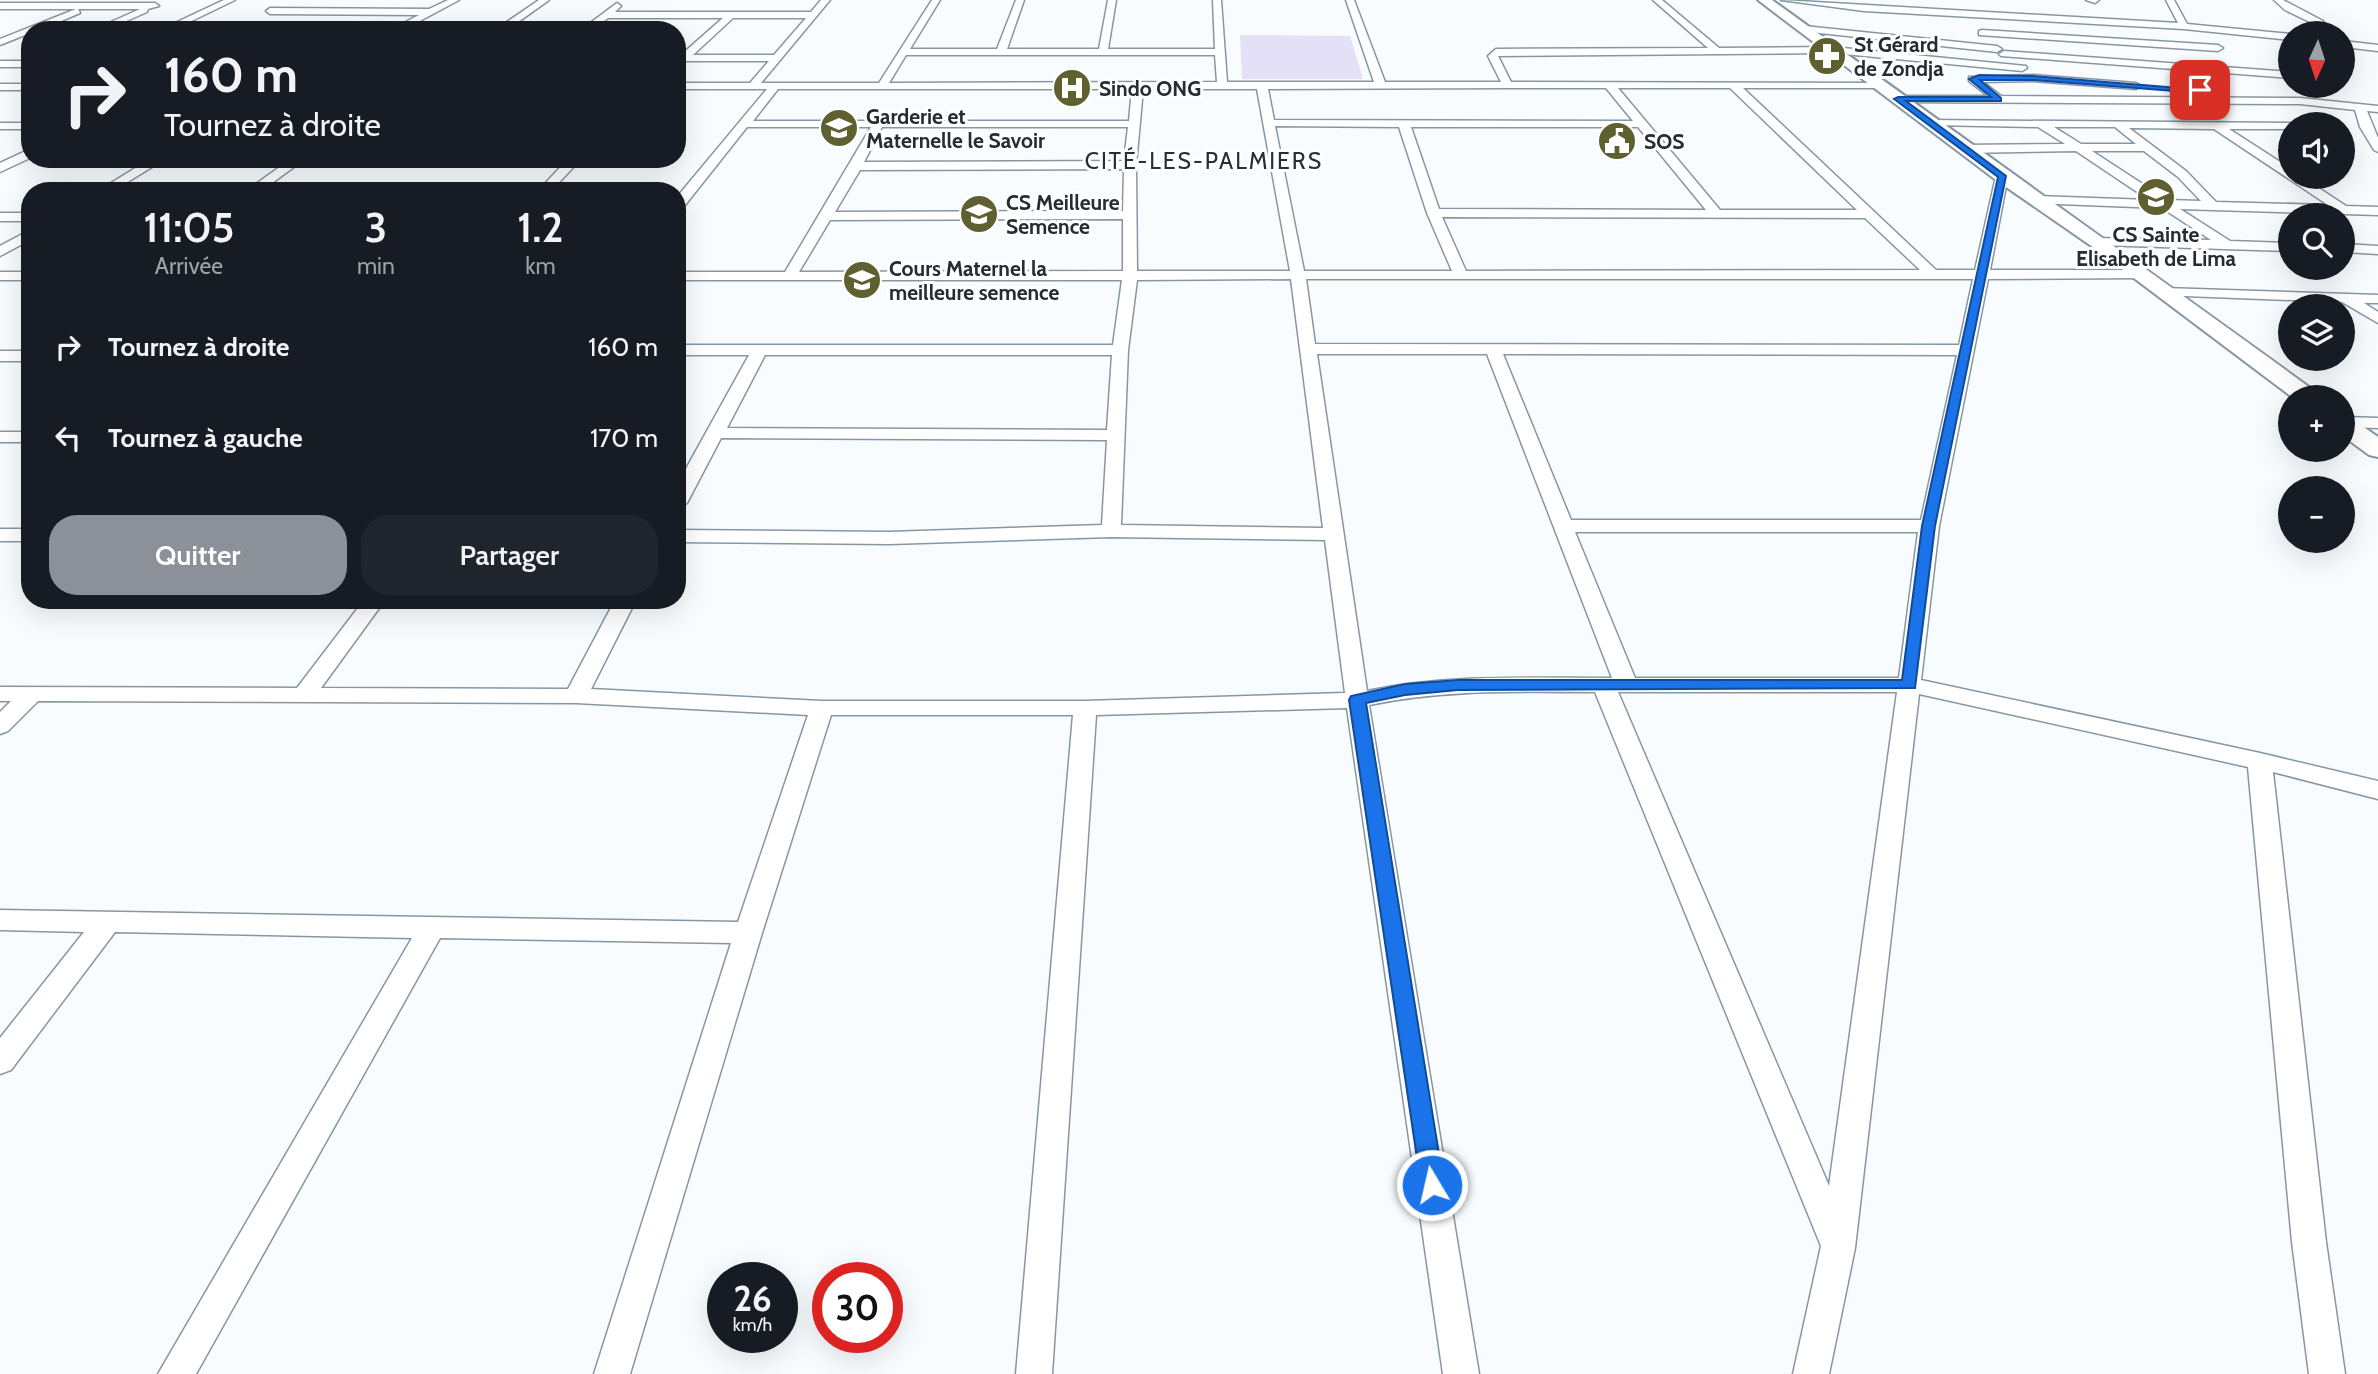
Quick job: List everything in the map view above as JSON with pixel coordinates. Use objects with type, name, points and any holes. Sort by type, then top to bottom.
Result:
[{"type":"street","points":[[184,21],[230,0]]},
{"type":"street","points":[[249,21],[292,0]]},
{"type":"street","points":[[414,21],[455,0]]},
{"type":"street","points":[[514,21],[545,0]]},
{"type":"street","points":[[598,21],[624,0]]},
{"type":"street","points":[[752,86],[826,0]]},
{"type":"street","points":[[882,86],[936,0]]},
{"type":"street","points":[[1002,52],[1020,0]]},
{"type":"street","points":[[1103,52],[1112,0]]},
{"type":"street","points":[[1217,0],[1222,86]]},
{"type":"street","points":[[1350,0],[1381,86]]},
{"type":"street","points":[[1657,0],[1716,50]]},
{"type":"street","points":[[1765,0],[2291,385]]},
{"type":"street","points":[[1785,0],[1931,12],[2184,26],[2278,36]]},
{"type":"street","points":[[1924,0],[1931,12]]},
{"type":"street","points":[[2093,0],[2102,22]]},
{"type":"street","points":[[2170,0],[2184,26]]},
{"type":"street","points":[[2278,0],[2288,8],[2316,21]]},
{"type":"street","points":[[0,6],[159,4],[119,21]]},
{"type":"street","points":[[0,18],[31,6]]},
{"type":"street","points":[[52,21],[90,6]]},
{"type":"street","points":[[270,11],[432,12]]},
{"type":"street","points":[[1949,13],[1982,33],[2033,78]]},
{"type":"street","points":[[606,15],[665,18],[813,15]]},
{"type":"street","points":[[686,54],[731,15]]},
{"type":"street","points":[[660,21],[665,18]]},
{"type":"street","points":[[1804,29],[2001,51],[2278,74]]},
{"type":"street","points":[[1982,33],[2218,48]]},
{"type":"street","points":[[0,42],[21,34]]},
{"type":"street","points":[[2356,45],[2378,48]]},
{"type":"street","points":[[1508,86],[1493,56],[1496,52],[1833,50],[2022,68]]},
{"type":"street","points":[[903,52],[1220,51]]},
{"type":"street","points":[[686,58],[776,58]]},
{"type":"street","points":[[17,64],[21,62]]},
{"type":"street","points":[[0,64],[21,64]]},
{"type":"street","points":[[1998,99],[1973,79],[2033,78],[2147,86]]},
{"type":"street","points":[[1733,85],[1931,274]]},
{"type":"street","points":[[686,86],[1880,85]]},
{"type":"street","points":[[686,195],[775,86]]},
{"type":"street","points":[[1111,531],[1120,350],[1130,276],[1130,165],[1138,86]]},
{"type":"street","points":[[1262,86],[1298,276],[1357,700],[1461,1374]]},
{"type":"street","points":[[1610,86],[1717,215]]},
{"type":"street","points":[[0,87],[21,87]]},
{"type":"street","points":[[2173,88],[2224,93],[2252,100]]},
{"type":"street","points":[[1898,99],[2252,100],[2300,101],[2378,109]]},
{"type":"street","points":[[2360,107],[2361,127],[2378,148]]},
{"type":"street","points":[[1930,122],[2278,126]]},
{"type":"street","points":[[1269,123],[1643,124]]},
{"type":"street","points":[[744,124],[1134,124]]},
{"type":"street","points":[[789,276],[827,216],[878,124]]},
{"type":"street","points":[[1404,124],[1434,213],[1461,275]]},
{"type":"street","points":[[2040,124],[2081,148],[2161,204],[2227,245]]},
{"type":"street","points":[[0,126],[21,125]]},
{"type":"street","points":[[2119,125],[2182,174],[2213,205],[2278,221]]},
{"type":"street","points":[[2216,125],[2278,167]]},
{"type":"street","points":[[1965,149],[2148,147]]},
{"type":"street","points":[[0,168],[21,158]]},
{"type":"street","points":[[856,166],[1130,165]]},
{"type":"street","points":[[119,182],[144,168]]},
{"type":"street","points":[[265,182],[286,168]]},
{"type":"street","points":[[553,182],[566,168]]},
{"type":"street","points":[[1811,1374],[1838,1248],[1928,526],[2002,176]]},
{"type":"street","points":[[2312,189],[2332,203]]},
{"type":"street","points":[[2036,200],[2278,208]]},
{"type":"street","points":[[2355,210],[2378,211]]},
{"type":"street","points":[[1434,213],[1867,214]]},
{"type":"street","points":[[827,216],[1130,215]]},
{"type":"street","points":[[0,217],[21,217]]},
{"type":"street","points":[[0,252],[21,239]]},
{"type":"street","points":[[2097,241],[2278,247]]},
{"type":"street","points":[[2355,249],[2378,250]]},
{"type":"street","points":[[686,276],[1980,272],[2140,274]]},
{"type":"street","points":[[0,276],[21,276]]},
{"type":"street","points":[[2164,292],[2278,295]]},
{"type":"street","points":[[2355,298],[2378,299]]},
{"type":"street","points":[[2355,304],[2378,318]]},
{"type":"street","points":[[1309,349],[1964,350]]},
{"type":"street","points":[[686,350],[1120,350]]},
{"type":"street","points":[[686,486],[760,350]]},
{"type":"street","points":[[1493,350],[1563,526],[1615,686],[1838,1248]]},
{"type":"street","points":[[0,356],[21,356]]},
{"type":"street","points":[[0,369],[21,358]]},
{"type":"street","points":[[2355,423],[2378,423]]},
{"type":"street","points":[[2355,432],[2378,449]]},
{"type":"street","points":[[715,433],[1117,435]]},
{"type":"street","points":[[0,437],[21,437]]},
{"type":"street","points":[[1563,526],[1928,526]]},
{"type":"street","points":[[686,536],[889,538],[1111,531],[1334,534]]},
{"type":"street","points":[[0,535],[21,535]]},
{"type":"street","points":[[304,695],[368,609]]},
{"type":"street","points":[[576,696],[621,609]]},
{"type":"street","points":[[0,694],[576,696],[822,708],[1085,708],[1357,700],[1405,690],[1458,685],[1909,685],[2260,761],[2378,790]]},
{"type":"street","points":[[0,726],[32,694]]},
{"type":"street","points":[[612,1374],[748,933],[822,708]]},
{"type":"street","points":[[1034,1374],[1085,708]]},
{"type":"street","points":[[2260,761],[2309,1242],[2327,1374]]},
{"type":"street","points":[[0,920],[748,933]]},
{"type":"street","points":[[0,1061],[108,922]]},
{"type":"street","points":[[176,1374],[432,927]]},
{"type":"shaded area","points":[[1240,35],[1350,36],[1363,79],[1242,79]]},
{"type":"place","name":"St Gérard de Zondja","points":[[1827,56]]},
{"type":"place","name":"Sindo ONG","points":[[1072,88]]},
{"type":"place","name":"Garderie et Maternelle le Savoir","points":[[839,128]]},
{"type":"place","name":"SOS","points":[[1617,141]]},
{"type":"place","name":"CS Sainte Elisabeth de Lima","points":[[2156,197]]},
{"type":"place","name":"CS Meilleure Semence","points":[[979,214]]},
{"type":"place","name":"Cours Maternel la meilleure semence","points":[[862,280]]},
{"type":"district","name":"CITÉ-LES-PALMIERS","points":[[1204,161]]},
{"type":"route","points":[[1432,1185],[1357,700],[1405,690],[1458,685],[1909,685],[1928,526],[2002,176],[1898,99],[1998,99],[1973,79],[1979,78],[2033,78],[2200,90]]}]
